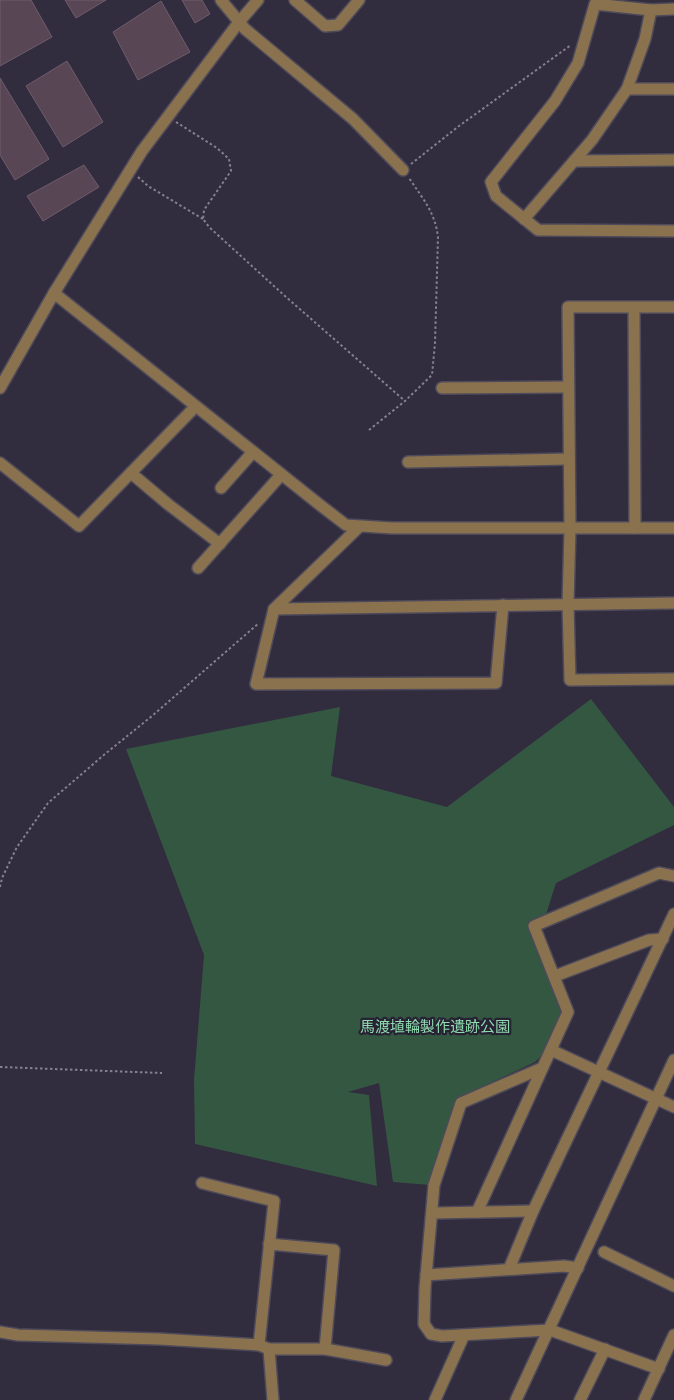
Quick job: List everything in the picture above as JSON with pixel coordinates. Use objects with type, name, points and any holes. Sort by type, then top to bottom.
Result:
[{"type":"street","points":[[221,0],[239,22],[353,119],[403,170]]},
{"type":"street","points":[[0,388],[54,293],[142,151],[239,22],[258,0]]},
{"type":"street","points":[[295,0],[325,26],[338,25],[359,0]]},
{"type":"street","points":[[674,8],[651,10],[595,2],[578,62],[555,101],[491,182],[496,196],[538,230],[674,231]]},
{"type":"street","points":[[524,219],[592,140],[627,89],[645,39],[651,10]]},
{"type":"street","points":[[627,89],[674,89]]},
{"type":"street","points":[[574,160],[674,160]]},
{"type":"street","points":[[54,293],[195,407],[346,525],[402,528],[674,528]]},
{"type":"street","points":[[674,307],[568,308],[570,529],[568,604],[570,680],[674,680]]},
{"type":"street","points":[[634,308],[635,528]]},
{"type":"street","points":[[442,388],[568,387]]},
{"type":"street","points":[[0,462],[79,526],[195,407]]},
{"type":"street","points":[[221,488],[253,452]]},
{"type":"street","points":[[408,462],[569,459]]},
{"type":"street","points":[[131,473],[220,544]]},
{"type":"street","points":[[198,568],[282,475]]},
{"type":"street","points":[[359,527],[274,609],[256,684],[496,683],[503,605]]},
{"type":"street","points":[[274,609],[674,603]]},
{"type":"street","points":[[477,1212],[568,1012],[534,926],[658,873],[674,876]]},
{"type":"street","points":[[509,1269],[598,1072],[674,914]]},
{"type":"street","points":[[555,976],[649,940],[663,939]]},
{"type":"street","points":[[551,1050],[674,1107]]},
{"type":"street","points":[[516,1400],[674,1060]]},
{"type":"street","points":[[542,1068],[461,1103],[434,1185],[433,1213],[426,1274],[424,1324],[431,1334],[464,1335],[550,1330],[659,1369]]},
{"type":"street","points":[[202,1183],[274,1201],[269,1244],[264,1347],[273,1400]]},
{"type":"street","points":[[433,1213],[534,1211]]},
{"type":"street","points":[[269,1244],[334,1250],[325,1349]]},
{"type":"street","points":[[604,1252],[674,1286]]},
{"type":"street","points":[[426,1274],[564,1266],[578,1268]]},
{"type":"street","points":[[0,1332],[18,1335],[159,1339],[264,1347],[325,1349],[386,1360]]},
{"type":"street","points":[[435,1400],[464,1335]]},
{"type":"street","points":[[644,1400],[659,1369],[670,1355],[674,1335]]},
{"type":"street","points":[[580,1400],[605,1349]]},
{"type":"path","points":[[369,430],[405,401],[432,375],[435,344],[437,229],[428,204],[403,170],[459,126],[573,44]]},
{"type":"path","points":[[168,117],[217,148],[228,159],[230,170],[204,210],[203,220]]},
{"type":"path","points":[[130,171],[148,186],[203,220],[286,297],[405,401]]},
{"type":"path","points":[[0,887],[2,878],[17,847],[48,803],[62,789],[166,704],[259,622]]},
{"type":"path","points":[[0,1067],[162,1072]]},
{"type":"green space","name":"馬渡埴輪製作遺跡公園","points":[[591,699],[674,807],[674,825],[556,883],[536,946],[560,999],[562,1012],[543,1054],[535,1062],[456,1099],[430,1185],[393,1182],[379,1083],[348,1092],[369,1095],[377,1186],[195,1144],[194,1080],[204,955],[126,749],[340,707],[331,776],[447,807]]},
{"type":"building","points":[[0,0],[31,0],[52,37],[0,66]]},
{"type":"building","points":[[65,0],[106,0],[76,18]]},
{"type":"building","points":[[182,0],[202,0],[210,14],[195,23]]},
{"type":"building","points":[[161,1],[190,52],[138,80],[113,32]]},
{"type":"building","points":[[67,61],[103,122],[63,147],[26,86]]},
{"type":"building","points":[[0,78],[49,159],[15,180],[0,155]]},
{"type":"building","points":[[84,165],[99,187],[43,221],[27,196]]}]
